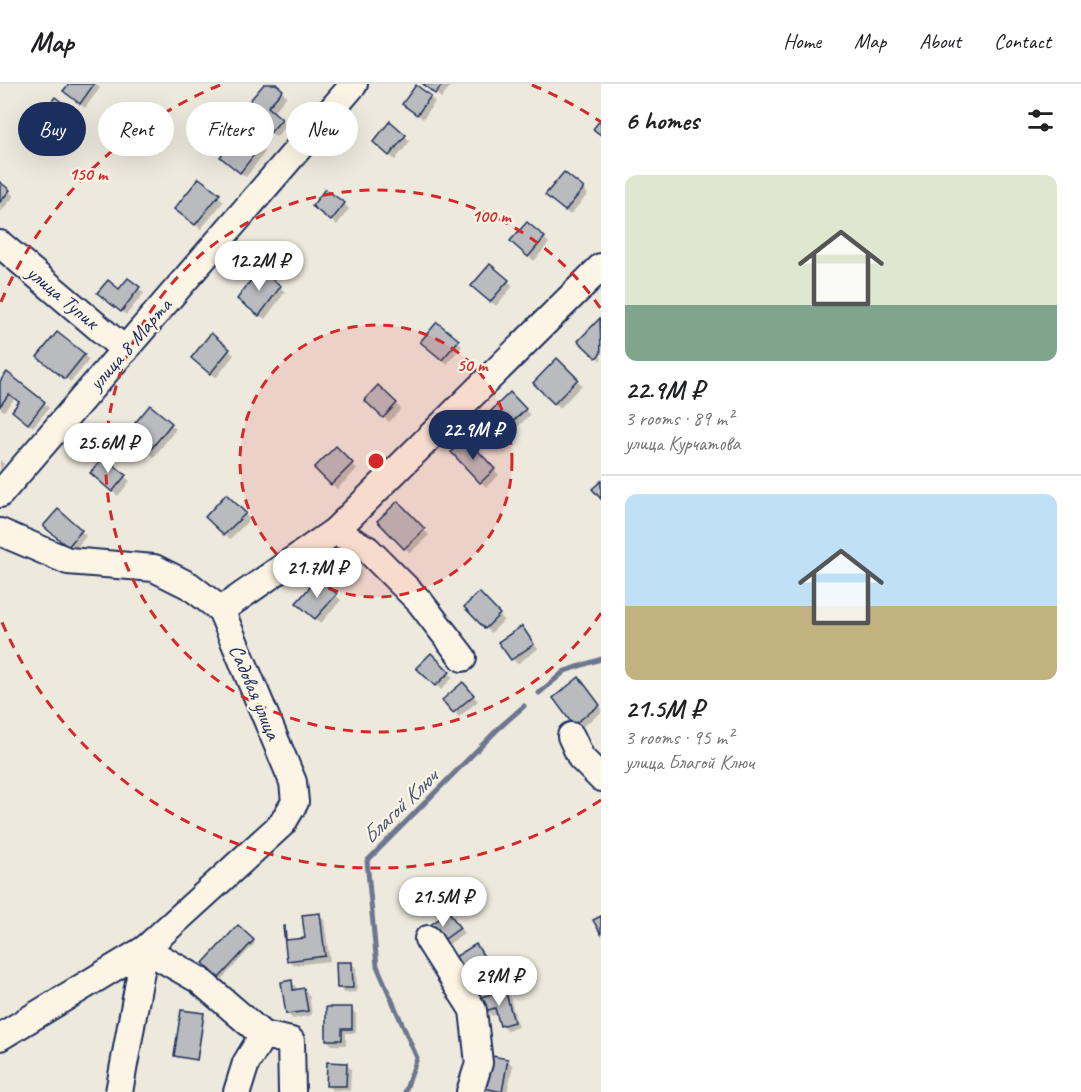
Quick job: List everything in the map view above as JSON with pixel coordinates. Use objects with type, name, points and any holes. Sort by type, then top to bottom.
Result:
[{"type":"street","name":"улица 8 Марта","points":[[0,494],[354,84]]},
{"type":"street","name":"улица Тупик","points":[[0,244],[125,350]]},
{"type":"street","points":[[221,610],[335,531],[601,267]]},
{"type":"street","points":[[335,531],[366,549],[420,602],[463,658]]},
{"type":"street","name":"Садовая улица","points":[[0,532],[68,561],[154,568],[190,586],[221,610],[293,782],[295,802],[282,824],[145,949],[0,1037]]},
{"type":"street","points":[[572,736],[581,758],[601,778]]},
{"type":"street","points":[[428,939],[473,1010],[479,1063],[470,1092]]},
{"type":"street","points":[[119,1092],[145,949],[199,980],[263,1035],[291,1041],[292,1092]]},
{"type":"street","points":[[237,1092],[246,1063],[263,1035]]},
{"type":"building","points":[[69,84],[94,84],[81,102],[77,102],[63,91]]},
{"type":"building","points":[[264,84],[276,84],[283,90],[272,102],[249,102]]},
{"type":"building","points":[[423,84],[443,84],[435,94]]},
{"type":"building","points":[[416,85],[431,96],[417,115],[402,104]]},
{"type":"building","points":[[55,97],[61,102],[51,102]]},
{"type":"building","points":[[274,112],[282,119],[274,128]]},
{"type":"building","points":[[601,119],[601,135],[593,129]]},
{"type":"building","points":[[390,121],[406,135],[389,156],[373,142]]},
{"type":"building","points":[[221,156],[253,156],[240,173]]},
{"type":"building","points":[[564,172],[584,188],[565,211],[545,195]]},
{"type":"building","points":[[199,178],[220,194],[195,225],[174,209]]},
{"type":"building","points":[[0,182],[10,190],[0,202]]},
{"type":"building","points":[[325,189],[345,203],[331,221],[312,206]]},
{"type":"building","points":[[527,222],[545,237],[528,257],[510,241]]},
{"type":"building","points":[[490,264],[509,280],[490,302],[471,286]]},
{"type":"building","points":[[259,269],[281,286],[259,316],[237,299]]},
{"type":"building","points":[[128,278],[140,287],[121,312],[97,293],[108,280],[119,289]]},
{"type":"building","points":[[600,318],[601,353],[596,358],[578,341]]},
{"type":"building","points":[[437,322],[459,340],[442,360],[420,342]]},
{"type":"building","points":[[57,332],[85,354],[65,379],[37,357]]},
{"type":"building","points":[[211,333],[230,349],[210,374],[191,358]]},
{"type":"building","points":[[557,358],[578,379],[554,404],[533,383]]},
{"type":"building","points":[[7,372],[45,402],[28,424],[12,411],[19,402],[9,394],[0,406],[0,381]]},
{"type":"building","points":[[378,385],[397,403],[383,418],[364,400]]},
{"type":"building","points":[[510,392],[526,409],[503,431],[487,415]]},
{"type":"building","points":[[150,405],[172,423],[148,453],[125,435]]},
{"type":"building","points":[[466,438],[495,469],[480,483],[451,452]]},
{"type":"building","points":[[336,446],[353,463],[331,485],[314,468]]},
{"type":"building","points":[[104,457],[126,475],[112,492],[90,473]]},
{"type":"building","points":[[601,481],[601,499],[592,489]]},
{"type":"building","points":[[226,494],[246,513],[224,535],[205,517]]},
{"type":"building","points":[[398,501],[425,529],[404,549],[377,521]]},
{"type":"building","points":[[58,509],[82,530],[68,547],[43,526]]},
{"type":"building","points":[[318,578],[337,594],[315,619],[296,603]]},
{"type":"building","points":[[479,592],[500,614],[485,629],[464,607]]},
{"type":"building","points":[[522,626],[534,644],[511,660],[498,642]]},
{"type":"building","points":[[431,653],[450,672],[435,686],[416,668]]},
{"type":"building","points":[[579,677],[600,705],[573,725],[553,698]]},
{"type":"building","points":[[463,682],[474,695],[453,713],[442,700]]},
{"type":"building","points":[[449,912],[460,928],[438,944],[426,928]]},
{"type":"building","points":[[320,913],[325,956],[287,961],[283,927],[285,926],[286,940],[305,938],[302,915]]},
{"type":"building","points":[[601,916],[601,934],[593,920]]},
{"type":"building","points":[[238,925],[254,940],[219,978],[203,963]]},
{"type":"building","points":[[476,944],[496,975],[470,991],[450,960]]},
{"type":"building","points":[[336,962],[352,962],[353,988],[337,988]]},
{"type":"building","points":[[292,980],[293,990],[304,988],[308,1011],[286,1014],[281,982]]},
{"type":"building","points":[[505,990],[514,1022],[500,1026],[495,1008],[485,1011],[481,997]]},
{"type":"building","points":[[326,1007],[352,1007],[352,1029],[342,1029],[342,1040],[326,1040]]},
{"type":"building","points":[[181,1010],[204,1013],[197,1060],[174,1056]]},
{"type":"building","points":[[487,1055],[508,1059],[502,1092],[480,1087]]},
{"type":"building","points":[[327,1062],[347,1063],[346,1086],[326,1086]]},
{"type":"waterway","name":"Благой Ключ","points":[[539,693],[565,671],[601,659]]},
{"type":"waterway","name":"Благой Ключ","points":[[405,1092],[417,1058],[377,966],[367,861],[499,728],[524,706]]}]
